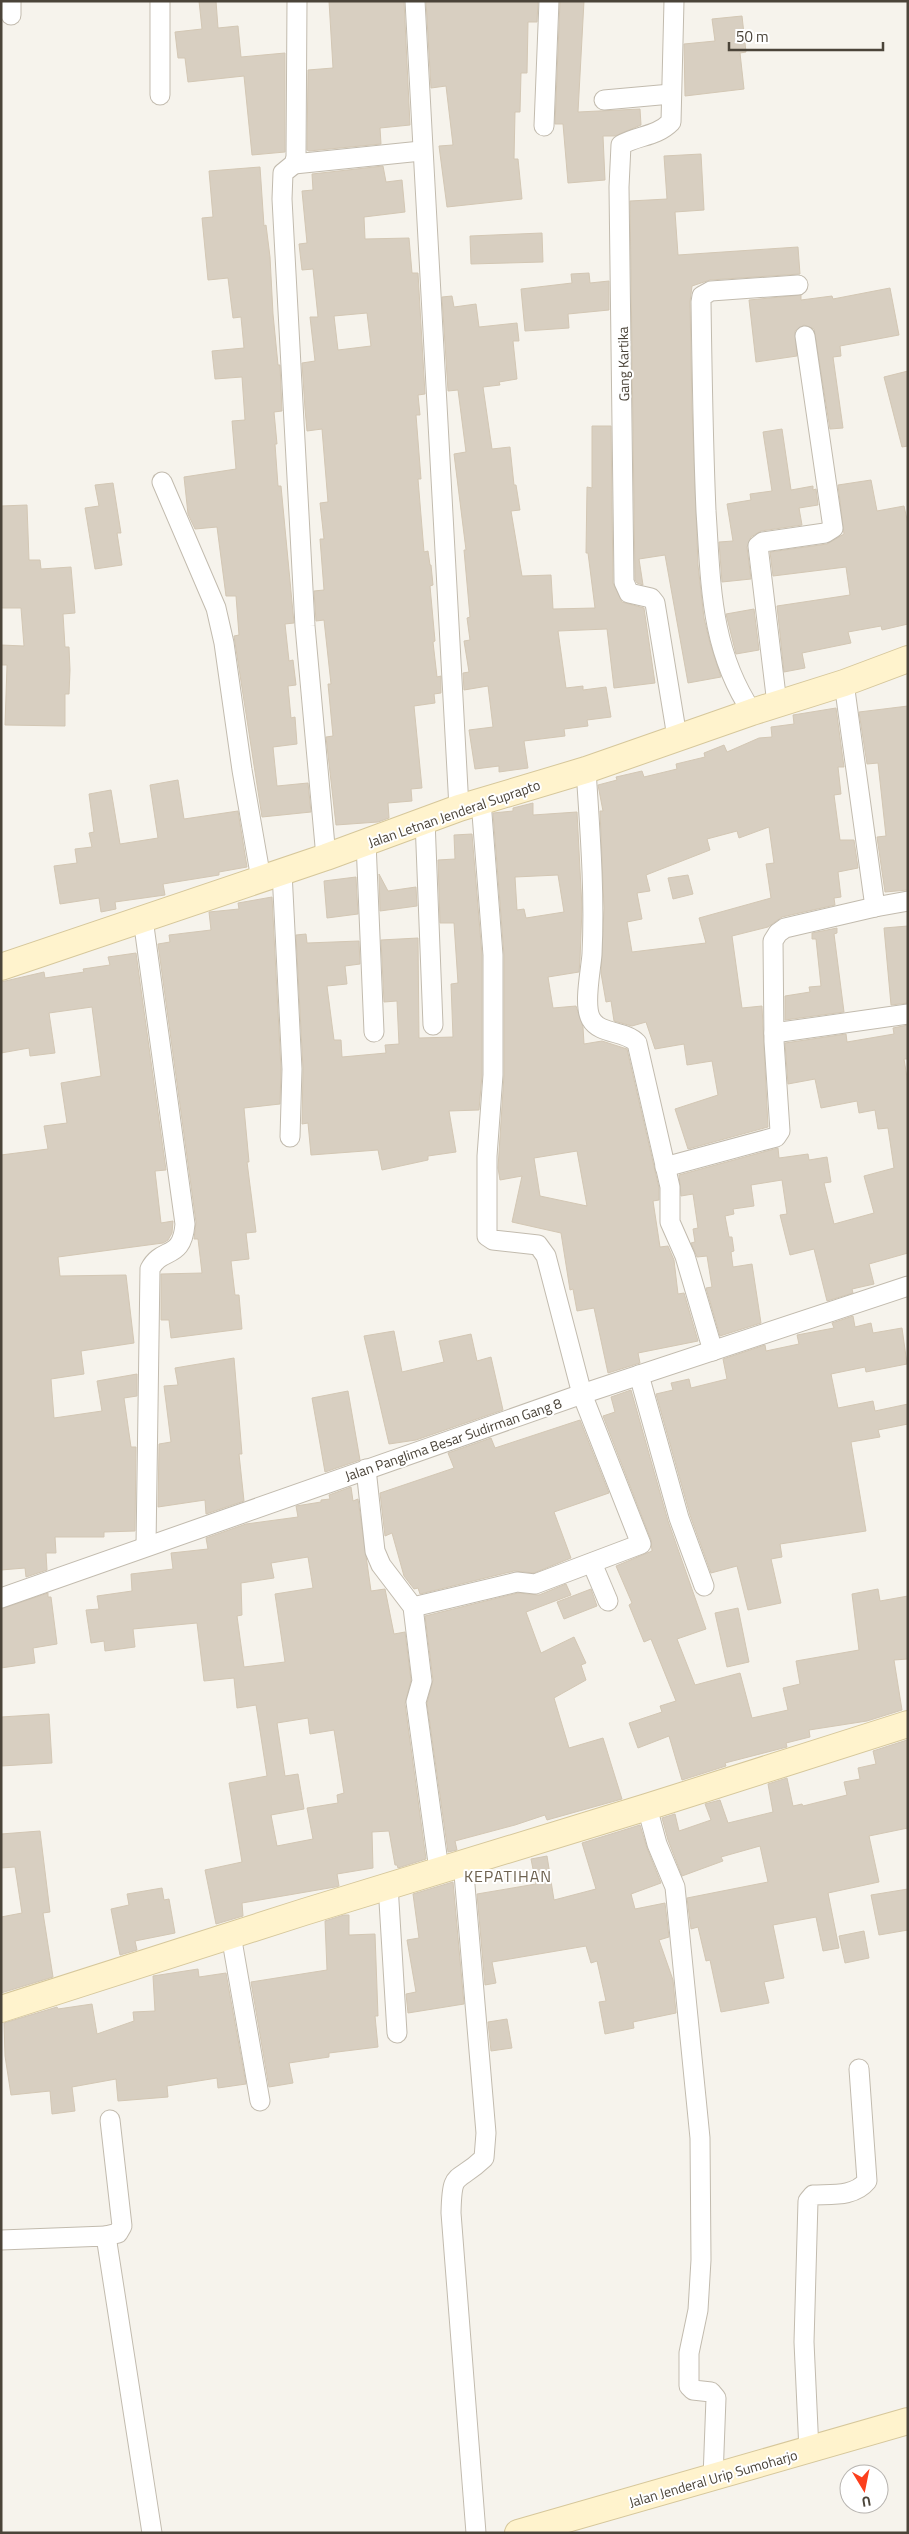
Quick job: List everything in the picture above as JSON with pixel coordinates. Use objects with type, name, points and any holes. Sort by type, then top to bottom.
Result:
[{"type":"street","points":[[160,1],[160,95]]},
{"type":"street","points":[[294,164],[296,157],[297,1]]},
{"type":"street","points":[[413,1607],[518,1582],[535,1584],[641,1544],[582,1394],[543,1250],[532,1243],[493,1240],[487,1236],[487,1156],[493,1075],[493,955],[470,805],[421,151],[415,1]]},
{"type":"street","points":[[544,126],[549,1]]},
{"type":"street","name":"Gang Kartika","points":[[674,1],[671,122],[651,136],[631,139],[621,145],[619,187],[624,426],[624,582],[629,593],[651,598],[655,603],[677,737]]},
{"type":"street","points":[[604,100],[671,94]]},
{"type":"street","points":[[326,857],[305,626],[282,199],[283,173],[294,164],[421,151]]},
{"type":"street","points":[[752,712],[725,661],[715,625],[704,466],[702,296],[711,291],[798,284]]},
{"type":"street","points":[[777,704],[758,546],[764,542],[825,533],[833,528],[834,518],[805,336]]},
{"type":"street","points":[[162,482],[216,608],[224,643],[242,770],[272,875],[292,1069],[290,1137]]},
{"type":"street","name":"Jalan Letnan Jenderal Suprapto","points":[[1,967],[326,857],[425,820],[586,770],[677,737],[844,683],[908,659]]},
{"type":"street","points":[[844,683],[875,907]]},
{"type":"street","points":[[586,770],[592,923],[588,1013],[594,1023],[602,1028],[629,1037],[637,1043],[670,1186],[670,1222],[685,1256],[713,1350]]},
{"type":"street","points":[[425,820],[434,1025]]},
{"type":"street","points":[[366,842],[374,1032]]},
{"type":"street","points":[[666,1167],[776,1137],[780,1132],[774,1033],[773,941],[778,933],[785,928],[908,901]]},
{"type":"street","points":[[142,919],[184,1224],[183,1239],[178,1248],[153,1263],[150,1269],[146,1546]]},
{"type":"street","points":[[774,1033],[908,1014]]},
{"type":"street","name":"Jalan Panglima Besar Sudirman Gang 8","points":[[1,1598],[582,1394],[908,1286]]},
{"type":"street","points":[[638,1375],[677,1511],[704,1586]]},
{"type":"street","points":[[366,1469],[375,1552],[382,1565],[413,1607],[422,1681],[422,1690],[416,1702],[451,1866],[486,2133],[484,2158],[456,2178],[452,2186],[452,2213],[476,2533]]},
{"type":"street","points":[[592,1563],[608,1601]]},
{"type":"street","points":[[1,2009],[231,1935],[647,1807],[908,1724]]},
{"type":"street","points":[[647,1807],[657,1844],[675,1887],[700,2138],[701,2260],[698,2310],[689,2353],[689,2386],[693,2390],[712,2392],[716,2398],[714,2478]]},
{"type":"street","points":[[388,1886],[397,2033]]},
{"type":"street","points":[[231,1935],[260,2101]]},
{"type":"street","points":[[808,2451],[804,2342],[808,2201],[813,2195],[848,2193],[860,2190],[867,2181],[859,2069]]},
{"type":"street","points":[[1,2240],[106,2236],[118,2233],[122,2226],[110,2120]]},
{"type":"street","points":[[106,2236],[152,2533]]},
{"type":"street","name":"Jalan Jenderal Urip Sumoharjo","points":[[518,2533],[908,2421]]},
{"type":"building","points":[[199,1],[216,1],[218,28],[238,26],[241,57],[285,53],[285,152],[252,155],[244,76],[188,82],[185,58],[178,58],[175,32],[202,29]]},
{"type":"building","points":[[329,1],[404,1],[410,125],[380,128],[381,144],[307,150],[308,70],[333,68]]},
{"type":"building","points":[[426,1],[538,1],[537,22],[528,22],[527,73],[521,73],[520,112],[515,112],[514,159],[518,159],[522,199],[447,207],[439,146],[453,145],[446,86],[431,88]]},
{"type":"building","points":[[560,1],[584,1],[578,112],[640,109],[641,125],[615,136],[603,136],[605,180],[568,183],[563,124],[555,124]]},
{"type":"building","points":[[742,16],[746,52],[740,53],[744,89],[685,96],[684,44],[715,41],[712,19]]},
{"type":"building","points":[[701,154],[704,210],[675,212],[678,255],[798,247],[800,274],[710,280],[692,286],[690,302],[692,407],[698,565],[704,618],[721,677],[688,683],[665,555],[639,559],[643,585],[635,580],[630,201],[667,199],[664,156]]},
{"type":"building","points":[[383,166],[386,182],[402,180],[405,212],[364,217],[365,239],[409,238],[412,273],[418,273],[425,394],[418,395],[420,415],[416,415],[421,479],[418,479],[424,552],[428,551],[433,585],[430,586],[437,677],[441,676],[441,693],[434,694],[435,703],[414,706],[422,788],[411,789],[412,801],[388,803],[389,818],[378,822],[336,825],[326,737],[333,736],[328,684],[331,684],[324,620],[316,621],[314,591],[324,590],[320,539],[324,539],[320,503],[328,502],[322,429],[307,431],[302,363],[315,361],[310,317],[318,317],[313,269],[302,270],[299,244],[307,243],[302,191],[313,190],[312,174]],"holes":[[[367,313],[371,346],[338,350],[334,316]]]},
{"type":"building","points":[[260,167],[264,226],[266,225],[270,257],[278,365],[280,365],[282,411],[274,412],[277,444],[275,444],[278,486],[281,486],[294,623],[285,624],[289,661],[293,660],[296,685],[288,686],[291,718],[295,717],[297,744],[273,747],[277,786],[308,783],[311,812],[262,817],[234,636],[239,635],[236,596],[226,596],[217,527],[195,529],[188,514],[184,477],[236,469],[232,421],[245,420],[242,377],[215,379],[212,351],[244,348],[241,317],[233,318],[228,278],[208,280],[202,218],[213,217],[209,171]]},
{"type":"building","points":[[542,233],[543,262],[471,264],[470,236]]},
{"type":"building","points":[[589,273],[590,283],[609,281],[609,310],[568,314],[569,328],[525,331],[521,289],[572,283],[571,274]]},
{"type":"building","points":[[890,288],[899,335],[840,346],[841,356],[833,357],[843,428],[830,429],[814,329],[804,325],[795,331],[797,356],[756,362],[749,300],[801,295],[801,300],[832,296],[833,299]]},
{"type":"building","points":[[452,296],[454,307],[476,304],[479,327],[517,323],[519,341],[513,341],[517,379],[499,382],[500,385],[483,387],[492,449],[510,447],[514,485],[516,485],[520,510],[511,511],[522,576],[551,575],[553,609],[595,608],[588,553],[586,553],[587,487],[592,488],[592,426],[611,426],[613,583],[622,602],[644,608],[655,683],[614,688],[607,629],[558,631],[566,688],[583,686],[583,690],[606,687],[611,717],[587,720],[588,726],[564,729],[565,736],[524,741],[528,768],[499,772],[499,766],[475,769],[469,730],[493,727],[488,686],[464,690],[463,673],[469,672],[464,641],[470,640],[467,618],[470,617],[464,550],[466,550],[454,454],[466,452],[458,390],[448,391],[442,297]]},
{"type":"building","points":[[908,371],[908,446],[902,447],[884,377]]},
{"type":"building","points":[[782,429],[791,490],[813,486],[813,490],[816,489],[818,505],[799,508],[802,525],[761,531],[751,537],[747,547],[751,579],[722,582],[719,542],[733,541],[727,504],[751,500],[750,494],[772,491],[763,432]]},
{"type":"building","points":[[871,480],[877,511],[904,506],[908,524],[908,624],[882,630],[881,626],[848,632],[851,643],[802,653],[805,668],[784,672],[777,606],[850,595],[846,567],[773,576],[770,552],[827,544],[844,534],[838,485]]},
{"type":"building","points":[[113,483],[121,533],[117,533],[122,565],[95,569],[85,508],[99,506],[95,485]]},
{"type":"building","points":[[27,505],[29,560],[40,560],[41,569],[71,567],[75,613],[63,614],[65,647],[69,647],[70,670],[69,694],[65,694],[65,726],[5,725],[7,665],[1,665],[1,645],[24,646],[21,608],[1,608],[1,506]]},
{"type":"building","points":[[754,609],[759,650],[736,654],[726,614]]},
{"type":"building","points":[[908,706],[908,890],[885,892],[877,837],[886,836],[878,763],[867,764],[859,712]]},
{"type":"building","points":[[836,708],[844,767],[838,767],[841,794],[834,795],[840,840],[854,840],[858,868],[838,872],[841,897],[834,898],[835,905],[782,917],[768,927],[732,936],[742,1008],[762,1006],[768,1127],[688,1149],[675,1109],[718,1095],[712,1061],[687,1065],[684,1044],[655,1049],[646,1022],[632,1026],[614,1021],[611,1001],[606,1002],[601,973],[604,908],[600,811],[603,811],[598,785],[617,780],[616,777],[642,771],[644,777],[677,769],[676,764],[705,757],[704,753],[724,745],[727,752],[759,738],[772,737],[771,727],[794,724],[793,715]],"holes":[[[769,827],[774,863],[766,864],[771,898],[699,918],[706,943],[632,952],[627,922],[642,919],[637,893],[650,891],[646,875],[710,850],[707,839],[737,831],[739,838]]]},
{"type":"building","points":[[178,780],[184,819],[238,811],[247,867],[219,872],[219,875],[163,884],[165,895],[115,902],[116,909],[101,912],[99,898],[60,904],[54,866],[77,863],[75,849],[92,847],[89,833],[94,832],[89,794],[111,790],[120,844],[158,838],[150,785]]},
{"type":"building","points":[[533,803],[533,815],[577,812],[582,908],[579,972],[548,977],[553,1008],[576,1006],[583,1027],[584,1044],[602,1041],[627,1049],[659,1188],[659,1200],[653,1201],[660,1247],[668,1246],[674,1260],[678,1294],[684,1293],[698,1341],[638,1353],[640,1363],[608,1373],[594,1308],[577,1311],[573,1289],[570,1290],[561,1233],[512,1222],[522,1176],[500,1180],[498,1168],[504,1075],[504,955],[493,813],[513,811],[513,808]],"holes":[[[558,875],[564,912],[526,918],[524,909],[517,910],[515,877]],[[577,1151],[587,1206],[540,1196],[534,1158]]]},
{"type":"building","points":[[472,834],[482,955],[482,1075],[479,1110],[449,1111],[456,1152],[428,1156],[428,1160],[382,1170],[378,1150],[311,1155],[308,1123],[302,1124],[303,1068],[296,935],[306,934],[307,943],[359,941],[360,964],[345,966],[347,984],[327,986],[334,1040],[341,1040],[342,1057],[386,1053],[385,1045],[399,1044],[397,1001],[384,1002],[381,940],[418,938],[419,1038],[453,1037],[451,984],[458,983],[454,923],[440,923],[438,860],[455,859],[454,835]]},
{"type":"building","points":[[379,874],[388,891],[416,887],[417,906],[380,911]]},
{"type":"building","points":[[688,875],[693,894],[673,899],[668,878]]},
{"type":"building","points":[[356,877],[358,914],[327,918],[324,881]]},
{"type":"building","points":[[272,897],[281,1069],[280,1104],[244,1108],[249,1162],[247,1162],[256,1232],[246,1233],[249,1259],[231,1261],[235,1295],[239,1295],[242,1329],[171,1338],[169,1320],[161,1320],[161,1274],[202,1273],[198,1239],[194,1239],[196,1222],[158,944],[170,942],[169,935],[211,930],[209,912],[239,909],[238,903]]},
{"type":"building","points":[[908,926],[908,1003],[891,1005],[884,928]]},
{"type":"building","points":[[837,928],[837,933],[834,934],[844,1012],[785,1020],[785,996],[810,992],[809,987],[821,986],[816,939],[812,939],[812,933]]},
{"type":"building","points":[[136,953],[166,1170],[155,1171],[161,1223],[173,1221],[172,1233],[168,1240],[163,1243],[58,1257],[60,1276],[126,1275],[134,1343],[81,1351],[84,1374],[51,1379],[54,1418],[102,1411],[97,1381],[137,1374],[137,1396],[124,1398],[131,1447],[136,1447],[135,1531],[104,1532],[104,1537],[55,1537],[56,1553],[46,1553],[47,1570],[26,1577],[25,1568],[1,1570],[1,1155],[48,1149],[44,1126],[67,1123],[61,1083],[101,1076],[92,1007],[49,1013],[55,1053],[30,1056],[29,1048],[1,1053],[1,982],[44,972],[45,978],[84,972],[83,969],[110,965],[108,957]]},
{"type":"building","points":[[908,1025],[908,1059],[904,1059],[908,1084],[908,1253],[869,1264],[874,1284],[852,1289],[853,1293],[827,1301],[814,1249],[790,1255],[780,1215],[787,1214],[782,1180],[751,1185],[754,1206],[733,1209],[734,1214],[725,1216],[729,1237],[732,1237],[734,1251],[731,1252],[733,1267],[752,1264],[761,1323],[720,1336],[706,1288],[712,1287],[707,1256],[697,1257],[691,1243],[695,1242],[693,1229],[698,1228],[693,1194],[681,1196],[679,1175],[778,1148],[779,1158],[808,1154],[809,1160],[827,1157],[831,1182],[824,1183],[834,1224],[874,1213],[864,1176],[894,1168],[888,1128],[878,1129],[875,1110],[859,1113],[857,1101],[821,1108],[815,1079],[788,1084],[785,1043],[846,1034],[847,1042],[894,1034],[893,1028]]},
{"type":"building","points":[[853,1316],[855,1327],[871,1323],[873,1333],[902,1328],[907,1364],[866,1372],[865,1367],[831,1374],[838,1408],[873,1401],[875,1411],[908,1404],[908,1424],[878,1430],[880,1437],[851,1442],[866,1531],[780,1544],[782,1557],[771,1559],[781,1603],[748,1610],[737,1566],[711,1573],[690,1515],[656,1394],[673,1390],[671,1383],[689,1379],[691,1388],[727,1379],[723,1359],[765,1345],[766,1351],[799,1344],[797,1335],[834,1328],[832,1323]]},
{"type":"building","points":[[394,1331],[402,1372],[444,1362],[439,1341],[471,1334],[477,1361],[491,1357],[503,1410],[416,1440],[389,1444],[364,1336]]},
{"type":"building","points":[[234,1358],[242,1454],[239,1454],[244,1501],[206,1514],[205,1500],[158,1507],[159,1444],[171,1442],[164,1386],[178,1385],[175,1368]]},
{"type":"building","points":[[631,1390],[668,1521],[706,1629],[677,1639],[695,1685],[740,1673],[752,1718],[788,1710],[783,1688],[800,1684],[796,1661],[859,1650],[852,1594],[878,1589],[880,1601],[908,1596],[908,1659],[894,1660],[902,1710],[867,1721],[809,1730],[810,1737],[786,1743],[787,1747],[725,1763],[726,1766],[682,1780],[669,1736],[638,1748],[629,1723],[662,1712],[660,1706],[676,1701],[651,1639],[644,1642],[629,1605],[632,1603],[616,1566],[652,1551],[651,1540],[603,1416],[615,1412],[611,1397]]},
{"type":"building","points":[[348,1391],[360,1460],[325,1472],[312,1398]]},
{"type":"building","points":[[580,1420],[609,1493],[554,1512],[571,1558],[534,1573],[514,1571],[420,1594],[418,1588],[414,1589],[404,1576],[392,1533],[385,1536],[380,1493],[454,1468],[448,1453],[491,1438],[495,1448]]},
{"type":"building","points":[[351,1487],[353,1501],[358,1499],[371,1591],[385,1589],[394,1634],[405,1632],[411,1680],[405,1704],[426,1859],[398,1868],[395,1865],[389,1831],[372,1832],[373,1868],[337,1874],[339,1886],[242,1903],[243,1916],[216,1924],[205,1870],[242,1862],[229,1783],[267,1776],[256,1705],[237,1708],[234,1678],[204,1681],[197,1623],[133,1629],[135,1647],[105,1651],[104,1641],[91,1643],[86,1610],[99,1609],[97,1596],[132,1591],[131,1574],[173,1569],[171,1553],[208,1549],[206,1538],[246,1524],[298,1517],[296,1506],[330,1499],[329,1495]],"holes":[[[308,1557],[313,1588],[275,1594],[285,1662],[244,1667],[237,1616],[242,1615],[241,1583],[274,1578],[271,1563]],[[308,1718],[310,1734],[334,1730],[344,1793],[337,1795],[338,1803],[307,1808],[313,1839],[277,1846],[271,1815],[304,1809],[298,1774],[285,1776],[277,1723]]]},
{"type":"building","points":[[566,1584],[571,1595],[526,1612],[541,1653],[574,1637],[586,1663],[581,1665],[586,1680],[554,1698],[569,1748],[603,1738],[622,1799],[547,1820],[545,1815],[455,1841],[457,1850],[448,1852],[427,1703],[433,1680],[425,1616],[518,1593],[539,1595]]},
{"type":"building","points":[[591,1589],[597,1606],[564,1619],[557,1602]]},
{"type":"building","points":[[48,1593],[48,1597],[51,1597],[57,1644],[33,1648],[35,1663],[1,1668],[1,1609]]},
{"type":"building","points":[[738,1608],[749,1662],[727,1667],[715,1613]]},
{"type":"building","points":[[49,1714],[52,1763],[1,1766],[1,1717]]},
{"type":"building","points":[[907,1740],[908,1828],[869,1836],[879,1882],[828,1893],[839,1948],[823,1951],[816,1917],[773,1925],[784,1978],[764,1982],[769,2003],[721,2012],[710,1960],[706,1961],[698,1927],[691,1929],[687,1898],[768,1882],[760,1846],[721,1857],[723,1861],[682,1876],[662,1818],[675,1814],[679,1831],[711,1820],[705,1804],[720,1800],[728,1823],[773,1812],[768,1784],[787,1778],[793,1806],[802,1804],[803,1806],[847,1795],[844,1782],[860,1779],[858,1768],[876,1764],[873,1751]]},
{"type":"building","points":[[640,1825],[661,1883],[631,1894],[635,1909],[665,1903],[669,1937],[659,1940],[673,1980],[676,2013],[633,2022],[634,2028],[605,2034],[599,2002],[606,2001],[597,1961],[591,1963],[586,1946],[492,1962],[496,1983],[485,1985],[477,1894],[536,1884],[531,1859],[547,1856],[554,1900],[596,1889],[582,1843]]},
{"type":"building","points":[[40,1831],[50,1912],[43,1913],[53,1977],[1,1993],[1,1917],[22,1913],[15,1867],[1,1868],[1,1834]]},
{"type":"building","points":[[453,1882],[464,2004],[408,2013],[406,1994],[416,1992],[407,1940],[419,1938],[413,1894]]},
{"type":"building","points":[[162,1888],[164,1900],[169,1899],[175,1933],[135,1941],[137,1950],[120,1955],[111,1909],[129,1905],[127,1894]]},
{"type":"building","points":[[908,1889],[908,1930],[879,1935],[871,1895]]},
{"type":"building","points":[[349,1915],[349,1935],[375,1934],[378,2016],[375,2016],[378,2047],[329,2053],[329,2057],[289,2063],[293,2083],[269,2087],[251,1982],[327,1970],[325,1921]]},
{"type":"building","points":[[864,1931],[869,1958],[845,1963],[839,1936]]},
{"type":"building","points":[[198,1969],[199,1977],[226,1973],[246,2084],[218,2088],[217,2078],[167,2086],[168,2097],[118,2101],[116,2079],[72,2087],[75,2111],[52,2114],[50,2091],[11,2095],[5,2056],[4,2023],[57,2007],[58,2009],[92,2004],[97,2034],[134,2021],[133,2012],[155,2011],[153,1976]]},
{"type":"building","points":[[507,2019],[512,2048],[491,2051],[488,2022]]},
{"type":"district","name":"KEPATIHAN","points":[[508,1876]]}]
